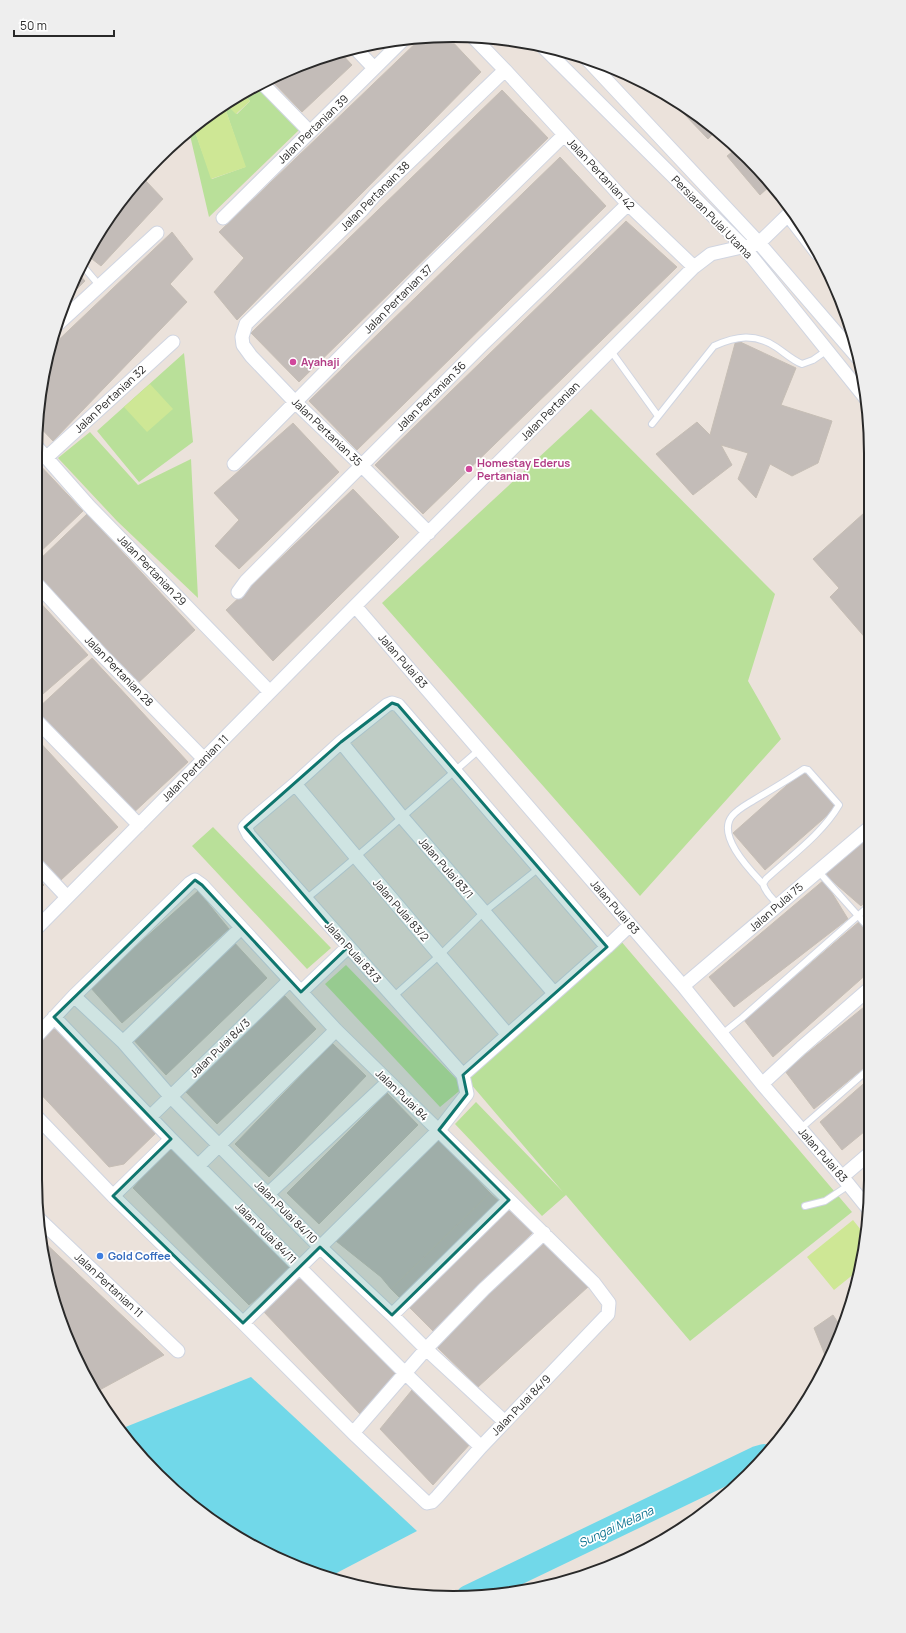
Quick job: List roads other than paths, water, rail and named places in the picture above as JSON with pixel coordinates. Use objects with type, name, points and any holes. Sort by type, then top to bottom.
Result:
[{"type":"street","name":"Jalan Pertanian 42","points":[[479,43],[628,204],[694,267]]},
{"type":"street","name":"Jalan Pertanian 39","points":[[222,218],[396,46]]},
{"type":"street","points":[[360,53],[374,68]]},
{"type":"street","name":"Persiaran Pulai Utama","points":[[550,54],[744,247],[826,351],[858,389]]},
{"type":"street","name":"Persiaran Pulai Utama","points":[[595,68],[759,243],[851,349]]},
{"type":"street","name":"Jalan Pertanain 38","points":[[246,324],[362,210],[381,189],[505,70]]},
{"type":"street","points":[[266,87],[310,132]]},
{"type":"street","name":"Jalan Pertanian 37","points":[[234,464],[564,135]]},
{"type":"street","name":"Jalan Pertanian 36","points":[[238,592],[246,581],[484,344],[628,204]]},
{"type":"street","points":[[694,267],[711,254],[727,249],[759,243],[788,215]]},
{"type":"street","points":[[65,317],[157,233]]},
{"type":"street","name":"Jalan Pertanian","points":[[355,606],[694,267]]},
{"type":"street","name":"Jalan Pertanian 35","points":[[246,324],[242,337],[243,345],[251,356],[295,402],[362,466],[428,533]]},
{"type":"street","name":"Jalan Pertanian 32","points":[[47,457],[173,342]]},
{"type":"street","name":"Jalan Pertanian 29","points":[[42,452],[89,506],[270,692]]},
{"type":"street","name":"Jalan Pertanian 28","points":[[42,590],[101,654],[204,758]]},
{"type":"street","name":"Jalan Pertanian 11","points":[[42,923],[355,606]]},
{"type":"street","name":"Jalan Pulai 83","points":[[355,606],[683,986],[762,1084],[863,1202]]},
{"type":"street","points":[[295,784],[341,742],[387,705],[392,703],[398,705],[607,947]]},
{"type":"street","points":[[42,726],[138,825]]},
{"type":"street","name":"Jalan Pulai 83/1","points":[[341,742],[402,817],[554,993]]},
{"type":"street","name":"Jalan Pulai 83/3","points":[[295,784],[245,827],[249,834],[463,1075]]},
{"type":"street","name":"Jalan Pulai 83/2","points":[[295,784],[356,858],[508,1035]]},
{"type":"street","name":"Jalan Pulai 75","points":[[683,986],[864,832]]},
{"type":"street","points":[[42,870],[67,897]]},
{"type":"street","name":"Jalan Pulai 84","points":[[74,996],[190,883],[195,880],[202,885],[336,1030],[594,1283],[609,1303],[610,1308]]},
{"type":"street","points":[[243,1323],[438,1130],[467,1094],[463,1075],[630,925]]},
{"type":"street","points":[[123,1042],[241,928]]},
{"type":"street","points":[[301,992],[348,947]]},
{"type":"street","name":"Jalan Pulai 84/3","points":[[150,1117],[290,980]]},
{"type":"street","points":[[762,1084],[801,1048],[864,994]]},
{"type":"street","points":[[42,1030],[74,996]]},
{"type":"street","name":"Jalan Pulai 84/10","points":[[74,996],[123,1042],[170,1096],[320,1247],[504,1422]]},
{"type":"street","name":"Jalan Pulai 84/11","points":[[54,1017],[171,1139],[406,1374],[482,1447]]},
{"type":"street","points":[[198,1166],[336,1030]]},
{"type":"street","points":[[268,1194],[388,1082]]},
{"type":"street","points":[[42,1122],[113,1196],[353,1433],[406,1374],[426,1349],[484,1289],[544,1233]]},
{"type":"street","points":[[113,1196],[171,1139]]},
{"type":"street","points":[[846,1181],[864,1160]]},
{"type":"street","points":[[392,1315],[509,1200]]},
{"type":"street","name":"Jalan Pertanian 11","points":[[45,1225],[178,1351]]},
{"type":"street","name":"Jalan Pulai 84/9","points":[[353,1433],[426,1503],[432,1502],[504,1422],[608,1314],[610,1308]]},
{"type":"lane","points":[[85,269],[99,285]]},
{"type":"lane","points":[[652,424],[714,346],[729,339],[740,337],[758,338],[775,346],[792,359],[802,364],[813,360],[826,351]]},
{"type":"lane","points":[[611,350],[658,416]]},
{"type":"lane","points":[[306,899],[356,858],[480,750]]},
{"type":"lane","points":[[763,884],[766,879],[821,827],[839,805],[808,770],[804,769],[740,808],[731,817],[728,831],[732,845],[746,865],[763,884],[772,899],[780,904]]},
{"type":"lane","points":[[393,997],[440,955],[484,912],[539,868]]},
{"type":"lane","points":[[818,871],[864,923]]},
{"type":"lane","points":[[722,1034],[864,911]]},
{"type":"lane","points":[[800,1129],[864,1073]]},
{"type":"lane","points":[[805,1206],[825,1201],[846,1181]]},
{"type":"water","points":[[251,1377],[417,1531],[336,1573],[321,1569],[271,1549],[225,1522],[182,1489],[162,1471],[125,1427]]},
{"type":"waterway","name":"Sungai Melana","points":[[483,1590],[755,1459]]},
{"type":"place","name":"Ayahaji","points":[[293,362]]},
{"type":"place","name":"Homestay Ederus Pertanian","points":[[469,469]]},
{"type":"place","name":"Gold Coffee","points":[[100,1256]]}]
